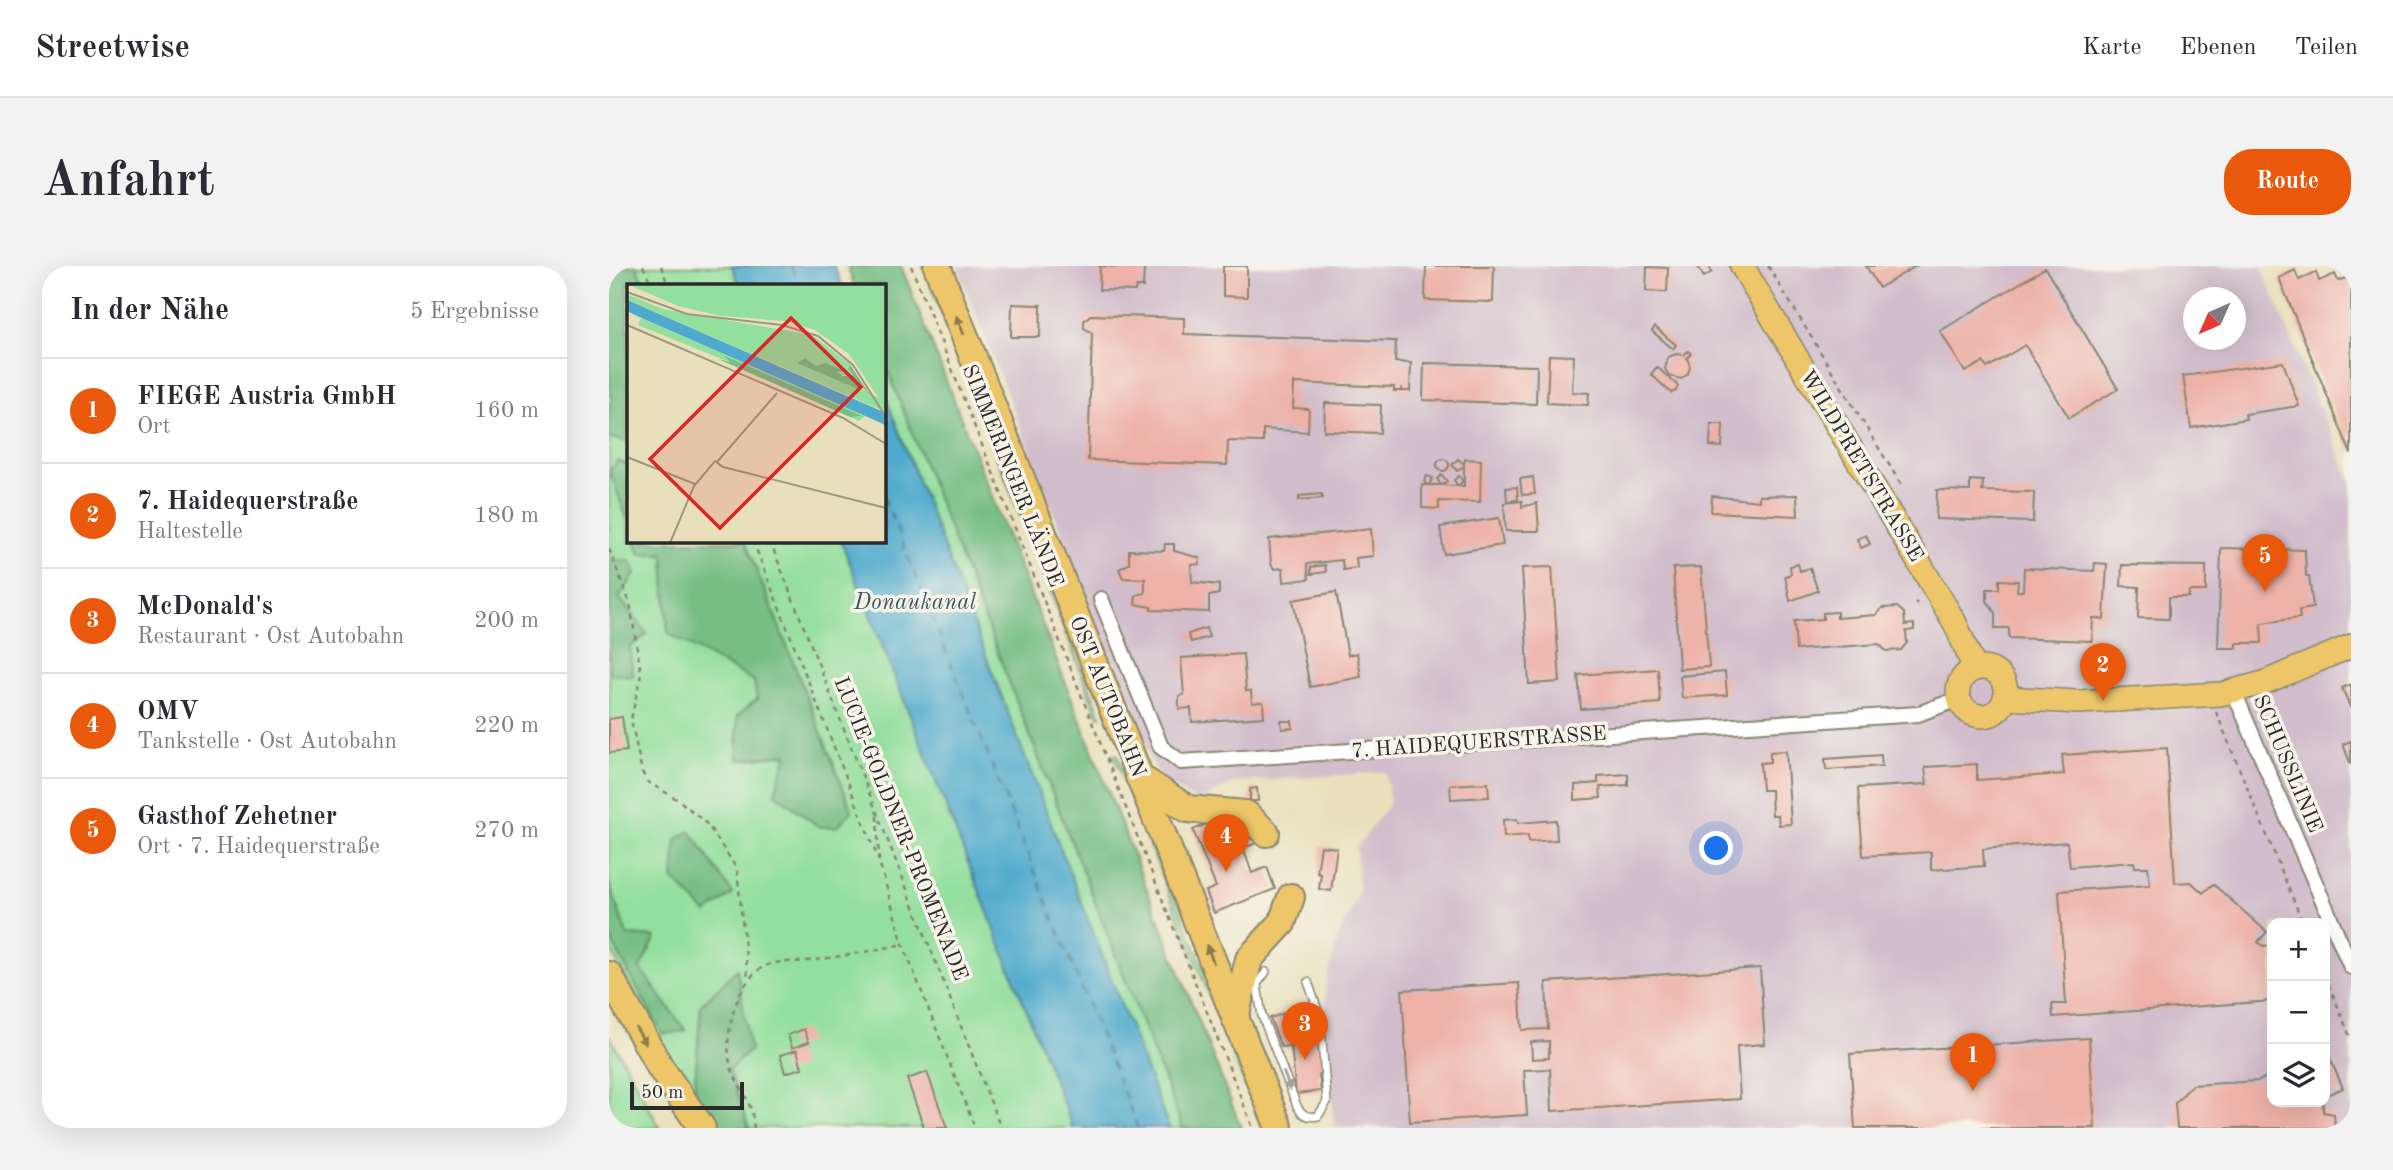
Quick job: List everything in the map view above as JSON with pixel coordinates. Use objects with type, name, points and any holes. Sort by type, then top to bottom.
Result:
[{"type":"highway","name":"OST AUTOBAHN","points":[[937,266],[1279,1128]]},
{"type":"highway","points":[[1138,775],[1188,809],[1246,814],[1266,834]]},
{"type":"highway","points":[[1235,1018],[1249,959],[1288,932],[1291,897]]},
{"type":"highway","points":[[609,975],[660,1067],[702,1128]]},
{"type":"main road","name":"WILDPRETSTRASSE","points":[[1742,266],[1955,623],[1975,669]]},
{"type":"main road","points":[[2005,698],[2026,702],[2078,702],[2223,694],[2351,646]]},
{"type":"main road","points":[[1983,668],[2000,677],[2004,684],[2005,698],[2000,708],[1985,716],[1968,712],[1958,699],[1961,678],[1975,669],[1983,668]]},
{"type":"street","name":"7. HAIDEQUERSTRASSE","points":[[1101,599],[1161,747],[1181,762],[1918,714],[1958,699]]},
{"type":"street","name":"SCHUSSLINIE","points":[[2223,694],[2351,967]]},
{"type":"lane","points":[[1266,972],[1258,984],[1262,1016],[1297,1106],[1301,1113],[1310,1117],[1318,1116],[1327,1102],[1320,1016],[1307,982]]},
{"type":"path","points":[[643,266],[652,284]]},
{"type":"path","points":[[661,266],[668,284]]},
{"type":"path","name":"SIMMERINGER LÄNDE","points":[[911,266],[1253,1128]]},
{"type":"path","points":[[1768,266],[1902,486]]},
{"type":"path","points":[[753,542],[879,861],[903,944],[975,1128]]},
{"type":"path","name":"LUCIE-GOLDNER-PROMENADE","points":[[770,542],[1002,1128]]},
{"type":"path","points":[[609,549],[630,603],[641,674],[631,720],[642,772],[648,782],[680,801],[708,825],[737,869],[748,979]]},
{"type":"path","points":[[2223,694],[2217,718],[2301,918]]},
{"type":"path","points":[[877,812],[879,861]]},
{"type":"path","points":[[754,1128],[750,1106],[734,1077],[728,1037],[737,1002],[748,979],[761,967],[784,961],[804,961],[903,944]]},
{"type":"path","points":[[2327,981],[2351,1038]]},
{"type":"shaded area","points":[[957,266],[2261,266],[2351,482],[2351,1128],[1335,1128],[1325,1037],[1326,985],[1338,937],[1359,893],[1356,848],[1390,803],[1386,772],[1235,782],[1199,801],[1162,780],[1149,755]]},
{"type":"green space","points":[[609,266],[636,266],[644,284],[627,284],[627,441],[609,438],[609,402],[613,397],[609,396]]},
{"type":"green space","points":[[636,266],[732,266],[739,284],[644,284]]},
{"type":"green space","points":[[847,266],[901,266],[1241,1128],[1183,1128],[885,364],[885,284],[854,284]]},
{"type":"green space","points":[[923,266],[926,266],[1101,716],[1097,714]]},
{"type":"green space","points":[[885,364],[1183,1128],[1169,1128],[885,396]]},
{"type":"green space","points":[[609,438],[627,441],[627,464],[617,461],[610,471],[627,519],[627,542],[635,542],[640,554],[664,553],[668,632],[754,681],[757,699],[739,760],[787,754],[852,811],[745,542],[841,542],[1073,1128],[749,1128],[729,1069],[701,1005],[694,1096],[656,1037],[609,946]]},
{"type":"green space","points":[[617,461],[627,464],[627,519],[610,471]]},
{"type":"green space","points":[[635,542],[745,542],[852,811],[837,827],[819,827],[775,793],[787,754],[738,760],[737,716],[757,699],[754,681],[668,633],[664,554],[640,554]]},
{"type":"green space","points":[[609,560],[630,561],[636,573],[619,597],[647,634],[630,647],[633,676],[609,673]]},
{"type":"green space","points":[[1117,754],[1268,1128],[1261,1126],[1114,755]]},
{"type":"green space","points":[[690,831],[733,894],[706,913],[673,879],[676,839]]},
{"type":"green space","points":[[609,882],[627,935],[656,937],[640,968],[686,1031],[662,1034],[609,936]]},
{"type":"green space","points":[[737,969],[750,1050],[729,1070],[749,1128],[718,1128],[694,1096],[701,1005]]},
{"type":"green space","points":[[609,1035],[660,1128],[609,1128]]},
{"type":"water","points":[[732,266],[834,266],[842,284],[739,284]]},
{"type":"water","name":"Donaukanal","points":[[885,396],[1169,1128],[1073,1128],[841,542],[885,542]]},
{"type":"building","points":[[1100,266],[1144,268],[1143,287],[1136,287],[1135,291],[1099,290]]},
{"type":"building","points":[[1223,266],[1247,266],[1247,297],[1223,296]]},
{"type":"building","points":[[1426,266],[1494,266],[1493,302],[1425,300]]},
{"type":"building","points":[[1709,266],[1712,272],[1704,277],[1698,268]]},
{"type":"building","points":[[1866,266],[1916,266],[1879,288]]},
{"type":"building","points":[[1647,267],[1668,268],[1667,292],[1646,291]]},
{"type":"building","points":[[2045,268],[2118,389],[2069,418],[2025,345],[1987,368],[1983,362],[1965,372],[1940,331]]},
{"type":"building","points":[[2295,270],[2299,280],[2316,272],[2319,281],[2335,274],[2338,281],[2351,276],[2351,454],[2279,278]]},
{"type":"building","points":[[1012,304],[1041,305],[1040,337],[1011,337]]},
{"type":"building","points":[[1090,315],[1184,318],[1184,334],[1396,341],[1395,362],[1411,363],[1410,391],[1402,391],[1402,387],[1401,391],[1394,391],[1394,387],[1294,383],[1293,408],[1309,409],[1308,432],[1263,429],[1263,442],[1228,441],[1227,465],[1088,460],[1092,333],[1084,328],[1084,321]]},
{"type":"building","points":[[1655,327],[1676,345],[1673,349],[1652,331]]},
{"type":"building","points":[[1688,351],[1691,354],[1687,358],[1690,366],[1688,374],[1681,379],[1669,376],[1665,369],[1668,357],[1684,355]]},
{"type":"building","points":[[1549,355],[1574,356],[1572,392],[1589,393],[1588,405],[1547,403]]},
{"type":"building","points":[[2283,362],[2299,406],[2245,414],[2246,419],[2191,428],[2183,376]]},
{"type":"building","points":[[1424,363],[1537,366],[1536,404],[1423,400]]},
{"type":"building","points":[[1657,367],[1678,386],[1676,391],[1671,393],[1651,374]]},
{"type":"building","points":[[1325,403],[1381,405],[1380,433],[1324,431]]},
{"type":"building","points":[[1711,424],[1723,424],[1722,447],[1710,446]]},
{"type":"building","points":[[1443,459],[1449,465],[1443,471],[1437,465]]},
{"type":"building","points":[[1458,459],[1464,464],[1465,459],[1481,460],[1480,502],[1439,501],[1439,509],[1422,508],[1422,485],[1428,485],[1424,481],[1427,476],[1433,478],[1429,485],[1441,485],[1437,479],[1442,475],[1447,481],[1442,485],[1464,486],[1464,466],[1457,471],[1452,465]]},
{"type":"building","points":[[1459,476],[1463,481],[1458,486],[1454,480]]},
{"type":"building","points":[[1533,477],[1535,494],[1522,495],[1520,479]]},
{"type":"building","points":[[1970,480],[1983,481],[1982,491],[2034,492],[2033,522],[1936,519],[1937,490],[1970,491]]},
{"type":"building","points":[[1517,487],[1518,500],[1507,501],[1506,488]]},
{"type":"building","points":[[1322,494],[1323,498],[1299,500],[1299,496]]},
{"type":"building","points":[[1797,495],[1798,516],[1711,512],[1712,496],[1759,501],[1759,496]]},
{"type":"building","points":[[1522,501],[1522,507],[1537,503],[1539,531],[1506,531],[1504,503]]},
{"type":"building","points":[[1499,518],[1503,545],[1444,554],[1440,527]]},
{"type":"building","points":[[1371,529],[1373,556],[1356,558],[1357,568],[1343,570],[1342,560],[1307,564],[1309,579],[1284,582],[1283,568],[1274,569],[1271,564],[1269,539]]},
{"type":"building","points":[[1866,535],[1870,544],[1861,548],[1857,539]]},
{"type":"building","points":[[1165,544],[1174,544],[1174,551],[1200,558],[1199,564],[1191,565],[1192,582],[1219,585],[1219,594],[1209,596],[1209,612],[1151,610],[1151,607],[1135,604],[1136,595],[1145,593],[1145,579],[1123,578],[1119,569],[1129,564],[1129,550],[1164,551]]},
{"type":"building","points":[[2221,548],[2305,550],[2306,576],[2309,576],[2313,608],[2299,610],[2300,618],[2261,623],[2262,643],[2237,643],[2237,648],[2218,648]]},
{"type":"building","points":[[2095,563],[2107,564],[2104,619],[2093,618],[2092,641],[2009,638],[2009,628],[1995,628],[1995,613],[1987,601],[1987,589],[1999,589],[1999,580],[2018,581],[2017,591],[2023,591],[2024,568],[2094,571]]},
{"type":"building","points":[[1798,564],[1800,571],[1810,568],[1818,591],[1790,601],[1785,576],[1791,574],[1790,566]]},
{"type":"building","points":[[1325,565],[1326,572],[1311,574],[1311,567]]},
{"type":"building","points":[[2122,565],[2206,566],[2206,591],[2189,591],[2189,597],[2169,597],[2169,619],[2138,618],[2139,587],[2121,586]]},
{"type":"building","points":[[1552,567],[1560,682],[1529,684],[1522,568]]},
{"type":"building","points":[[1701,567],[1709,667],[1679,669],[1673,568]]},
{"type":"building","points":[[1336,592],[1348,655],[1357,653],[1361,677],[1310,687],[1293,600]]},
{"type":"building","points":[[1897,607],[1904,613],[1905,625],[1914,624],[1914,630],[1906,631],[1907,643],[1901,650],[1886,651],[1879,644],[1796,650],[1794,621],[1823,619],[1823,613],[1837,612],[1837,618],[1876,615],[1882,608]]},
{"type":"building","points":[[1206,628],[1209,637],[1191,642],[1188,634]]},
{"type":"building","points":[[1243,654],[1246,691],[1251,691],[1252,703],[1263,702],[1264,717],[1192,722],[1191,708],[1179,709],[1179,696],[1184,695],[1181,658]]},
{"type":"building","points":[[1658,669],[1660,703],[1581,709],[1578,675]]},
{"type":"building","points":[[1725,672],[1727,695],[1682,698],[1680,676]]},
{"type":"building","points":[[2351,684],[2351,709],[2342,688]]},
{"type":"building","points":[[622,717],[627,751],[609,753],[609,719]]},
{"type":"building","points":[[1281,721],[1292,721],[1293,728],[1282,729]]},
{"type":"building","points":[[2351,741],[2351,765],[2343,744]]},
{"type":"building","points":[[2167,748],[2175,883],[2191,882],[2203,893],[2213,884],[2267,932],[2258,942],[2267,946],[2267,1001],[2053,1017],[2052,1004],[2066,1004],[2059,891],[2150,885],[2148,867],[2135,867],[2134,862],[2070,867],[2067,842],[1983,849],[1984,866],[1931,870],[1931,852],[1863,856],[1858,788],[1927,784],[1925,767],[1977,764],[1977,780],[2064,774],[2062,755]]},
{"type":"building","points":[[1786,751],[1791,824],[1779,825],[1778,815],[1772,815],[1771,790],[1762,790],[1760,763],[1770,762],[1770,752]]},
{"type":"building","points":[[1881,755],[1882,766],[1826,770],[1825,759]]},
{"type":"building","points":[[1628,774],[1628,785],[1600,787],[1601,798],[1575,800],[1575,785],[1598,783],[1598,776]]},
{"type":"building","points":[[1488,783],[1489,797],[1451,799],[1450,785]]},
{"type":"building","points":[[1257,788],[1258,801],[1250,801],[1250,789]]},
{"type":"building","points":[[1517,819],[1518,823],[1556,820],[1557,840],[1528,842],[1528,835],[1504,837],[1503,820]]},
{"type":"building","points":[[1234,820],[1252,831],[1257,843],[1243,848],[1252,873],[1267,867],[1275,889],[1214,913],[1206,891],[1216,887],[1193,830],[1213,821]]},
{"type":"building","points":[[1321,846],[1337,848],[1331,891],[1319,889],[1321,874],[1317,873]]},
{"type":"building","points":[[1760,968],[1765,1044],[1737,1046],[1740,1099],[1552,1111],[1550,1069],[1524,1070],[1527,1115],[1410,1122],[1402,990],[1519,983],[1522,1030],[1548,1029],[1546,982]],"holes":[[[1549,1041],[1549,1058],[1532,1059],[1531,1042]]]},
{"type":"building","points":[[1288,1012],[1290,1029],[1314,1026],[1316,1041],[1322,1040],[1326,1074],[1319,1074],[1321,1091],[1296,1094],[1291,1046],[1281,1047],[1270,1018]]},
{"type":"building","points":[[804,1029],[809,1042],[792,1048],[788,1035]]},
{"type":"building","points":[[2089,1038],[2095,1128],[1855,1128],[1850,1054]]},
{"type":"building","points":[[797,1050],[802,1068],[785,1073],[780,1055]]},
{"type":"building","points":[[2330,1058],[2343,1088],[2330,1094]]},
{"type":"building","points":[[927,1072],[947,1128],[924,1128],[907,1079]]},
{"type":"building","points":[[2267,1077],[2267,1107],[2323,1107],[2323,1112],[2334,1114],[2335,1128],[2177,1128],[2175,1103],[2192,1085],[2259,1081]]},
{"type":"ferry route","points":[[791,266],[799,284]]},
{"type":"ferry route","points":[[885,499],[1138,1128]]},
{"type":"place","name":"Gasthof Zehetner","points":[[2265,592]]},
{"type":"place","name":"7. Haidequerstraße","points":[[2103,701]]},
{"type":"place","name":"OMV","points":[[1226,872]]},
{"type":"place","name":"McDonald's","points":[[1305,1060]]},
{"type":"place","name":"FIEGE Austria GmbH","points":[[1973,1091]]}]
